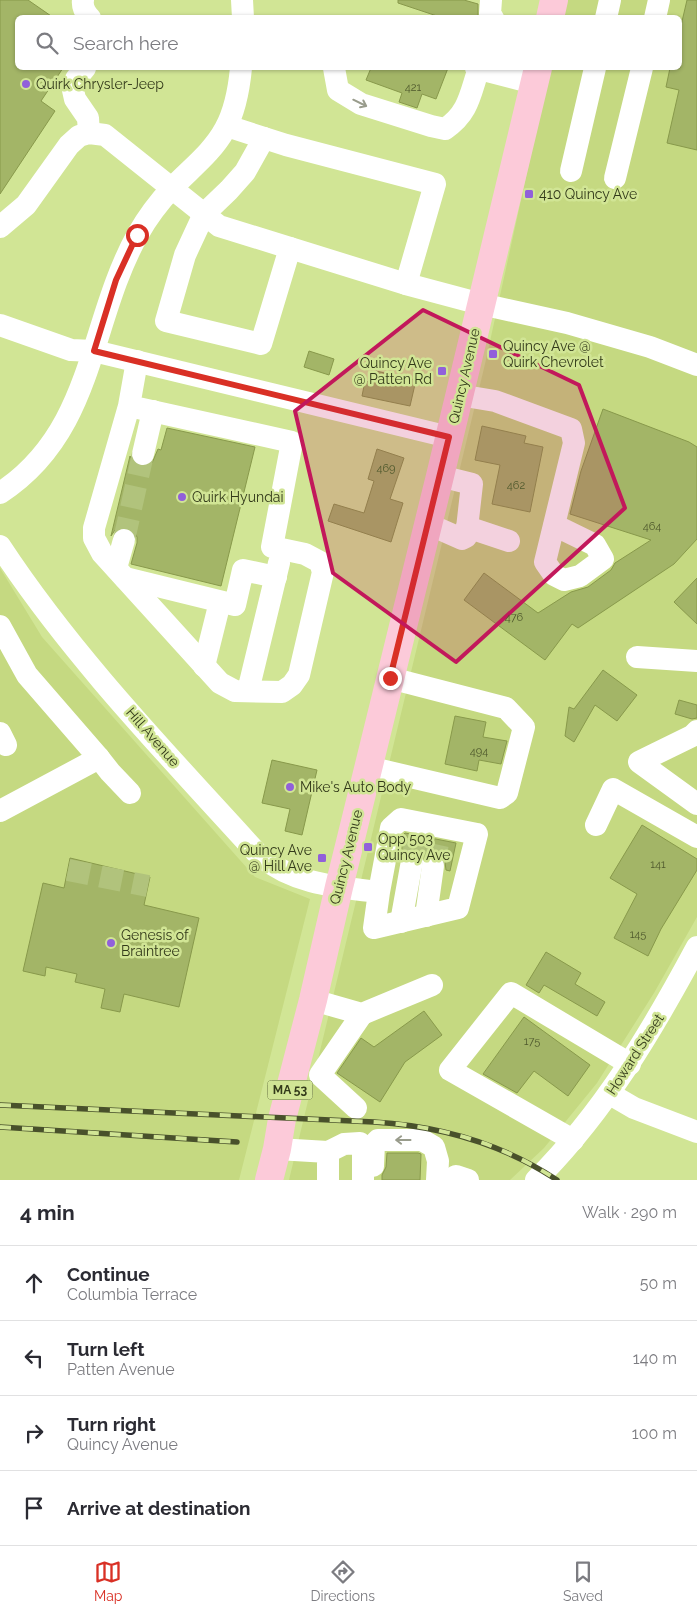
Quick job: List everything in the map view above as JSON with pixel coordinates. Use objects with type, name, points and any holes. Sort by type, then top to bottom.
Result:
[{"type":"main road","points":[[551,15],[554,0]]},
{"type":"main road","name":"Quincy Avenue","points":[[269,1180],[282,1119],[307,1074],[313,1000],[536,75]]},
{"type":"street","points":[[83,0],[82,4],[86,15]]},
{"type":"street","points":[[242,0],[243,15]]},
{"type":"street","points":[[491,0],[491,15]]},
{"type":"street","points":[[607,15],[610,0]]},
{"type":"street","points":[[655,15],[659,0]]},
{"type":"street","points":[[83,70],[76,79],[73,90],[76,99],[88,118],[90,133]]},
{"type":"street","points":[[0,493],[24,475],[51,446],[64,424],[94,351],[116,280],[127,255],[149,216],[172,188],[213,147],[227,126],[234,106],[241,70]]},
{"type":"street","points":[[334,70],[338,90],[361,104],[445,129],[457,121],[465,111],[477,70]]},
{"type":"street","points":[[495,70],[536,75]]},
{"type":"street","points":[[571,172],[595,70]]},
{"type":"street","points":[[614,178],[641,70]]},
{"type":"street","points":[[227,126],[264,138],[435,184],[406,284]]},
{"type":"street","points":[[0,227],[26,205],[69,145],[79,136],[90,133],[105,135],[219,226],[406,284],[480,304],[567,323],[650,347],[697,365]]},
{"type":"street","points":[[264,138],[245,172],[204,214],[185,255],[166,321],[261,344],[290,248]]},
{"type":"street","points":[[0,325],[71,350],[94,351],[449,437]]},
{"type":"street","points":[[129,406],[292,442],[272,547],[305,554],[320,562],[323,572],[298,674],[292,685],[282,692],[235,691],[220,683],[102,553],[94,538],[94,528],[129,406],[137,361]]},
{"type":"street","points":[[459,395],[495,401],[571,429],[574,443],[554,525]]},
{"type":"street","points":[[143,454],[153,411]]},
{"type":"street","points":[[428,524],[462,539],[466,537],[472,484],[440,476]]},
{"type":"street","points":[[467,527],[509,541]]},
{"type":"street","points":[[121,573],[124,540]]},
{"type":"street","name":"Hill Avenue","points":[[0,546],[30,592],[78,652],[256,852],[287,874],[339,887],[379,892]]},
{"type":"street","points":[[248,691],[283,549]]},
{"type":"street","points":[[121,573],[235,605],[243,570],[276,577]]},
{"type":"street","points":[[204,666],[220,602]]},
{"type":"street","points":[[0,626],[27,675],[130,793]]},
{"type":"street","points":[[637,656],[697,661]]},
{"type":"street","points":[[368,767],[500,798],[507,793],[524,727],[506,708],[390,678]]},
{"type":"street","points":[[697,731],[692,736],[640,762],[697,804]]},
{"type":"street","points":[[0,811],[99,758]]},
{"type":"street","points":[[596,825],[613,789],[697,837]]},
{"type":"street","points":[[401,819],[429,830],[477,834],[458,908],[374,928],[391,828],[401,819]]},
{"type":"street","points":[[355,820],[391,828]]},
{"type":"street","points":[[414,919],[423,864]]},
{"type":"street","name":"Howard Street","points":[[536,1180],[567,1147],[610,1094],[660,1017],[697,947]]},
{"type":"street","points":[[356,1108],[307,1074],[362,1014],[432,985]]},
{"type":"street","points":[[567,1147],[450,1070],[511,993],[630,1064]]},
{"type":"street","points":[[313,1000],[362,1014]]},
{"type":"street","points":[[610,1094],[627,1104],[697,1132]]},
{"type":"street","points":[[370,1167],[374,1144],[378,1140],[422,1140],[434,1147],[438,1160],[437,1180]]},
{"type":"street","points":[[277,1149],[328,1152],[344,1144],[360,1143],[370,1167]]},
{"type":"street","points":[[328,1152],[328,1180]]},
{"type":"street","points":[[450,1180],[456,1176],[468,1180]]},
{"type":"highlighted area","points":[[423,310],[579,385],[625,508],[456,662],[333,573],[295,411]]},
{"type":"shaded area","points":[[565,0],[697,0],[697,917],[654,993],[597,1083],[544,1148],[510,1180],[289,1180],[485,364],[550,70],[682,70],[682,15],[561,15]]},
{"type":"shaded area","points":[[0,568],[42,637],[255,877],[310,899],[239,1180],[0,1180]]},
{"type":"building","name":"Quirk Chrysler-Jeep","points":[[0,0],[28,0],[50,15],[15,15],[15,70],[62,70],[41,101],[55,111],[0,194]]},
{"type":"building","points":[[398,0],[464,0],[478,4],[478,15],[434,15],[398,3]]},
{"type":"building","points":[[687,0],[697,0],[697,150],[667,143],[679,90],[666,87],[670,70],[682,70],[682,21]]},
{"type":"building","points":[[370,70],[447,70],[436,99],[422,94],[417,108],[399,102],[402,93],[366,80]]},
{"type":"building","points":[[309,351],[334,359],[329,375],[304,367]]},
{"type":"building","points":[[376,371],[416,380],[410,406],[362,396],[365,381],[374,383]]},
{"type":"building","points":[[603,409],[689,442],[697,447],[697,539],[674,564],[578,628],[572,624],[545,660],[464,600],[484,573],[538,613],[571,592],[588,587],[611,570],[615,563],[651,540],[570,514],[581,471]]},
{"type":"building","points":[[482,426],[526,436],[524,443],[543,447],[530,512],[492,504],[500,465],[475,460]]},
{"type":"building","name":"Quirk Hyundai","points":[[167,428],[255,447],[221,586],[131,564],[137,543],[134,531],[121,527],[115,530],[111,536],[130,456],[134,463],[140,467],[146,467],[152,463],[158,449],[161,450]]},
{"type":"building","points":[[377,449],[404,458],[390,499],[403,503],[391,542],[328,521],[334,504],[364,513],[374,481],[368,479]]},
{"type":"building","points":[[697,578],[697,624],[674,602]]},
{"type":"building","points":[[603,670],[637,695],[617,721],[595,705],[574,742],[565,736],[569,707],[574,709]]},
{"type":"building","points":[[679,700],[697,705],[697,718],[692,719],[675,714]]},
{"type":"building","points":[[455,716],[486,722],[483,737],[507,741],[501,764],[479,760],[477,771],[445,764]]},
{"type":"building","name":"Mike's Auto Body","points":[[272,760],[317,770],[302,835],[285,831],[290,809],[262,803]]},
{"type":"building","points":[[642,825],[697,859],[697,870],[661,929],[648,956],[614,938],[637,894],[610,878]]},
{"type":"building","points":[[405,833],[456,843],[450,871],[446,870],[445,862],[441,856],[435,853],[424,857],[420,851],[414,848],[402,852],[399,858]]},
{"type":"building","name":"Genesis of Braintree","points":[[70,858],[150,877],[144,905],[199,918],[179,1007],[124,994],[120,1012],[101,1008],[105,989],[75,982],[77,974],[46,967],[45,976],[23,971],[43,883],[64,888]]},
{"type":"building","points":[[546,952],[581,973],[575,984],[605,1002],[597,1016],[544,985],[539,993],[526,985]]},
{"type":"building","points":[[424,1011],[442,1035],[405,1062],[380,1102],[337,1073],[361,1038],[374,1047]]},
{"type":"building","points":[[524,1017],[590,1065],[568,1096],[534,1071],[517,1093],[483,1074]]},
{"type":"building","points":[[387,1153],[421,1154],[420,1180],[382,1180],[386,1167]]},
{"type":"tunnel","points":[[124,540],[143,454]]},
{"type":"tunnel","points":[[412,861],[417,833]]},
{"type":"tunnel","points":[[433,866],[439,839]]},
{"type":"tunnel","points":[[68,870],[148,886]]},
{"type":"railway","points":[[0,1105],[399,1124],[447,1132],[492,1146],[536,1167],[557,1180]]},
{"type":"railway","points":[[0,1127],[237,1142]]},
{"type":"place","name":"Quirk Chrysler-Jeep","points":[[26,84]]},
{"type":"place","name":"410 Quincy Ave","points":[[529,194]]},
{"type":"place","name":"Quincy Ave @ Quirk Chevrolet","points":[[493,354]]},
{"type":"place","name":"Quincy Ave @ Patten Rd","points":[[442,371]]},
{"type":"place","name":"Quirk Hyundai","points":[[182,497]]},
{"type":"place","name":"Mike's Auto Body","points":[[290,787]]},
{"type":"place","name":"Opp 503 Quincy Ave","points":[[368,847]]},
{"type":"place","name":"Quincy Ave @ Hill Ave","points":[[322,858]]},
{"type":"place","name":"Genesis of Braintree","points":[[111,943]]},
{"type":"route","points":[[137,235],[116,280],[94,351],[449,437],[390,678]]}]
